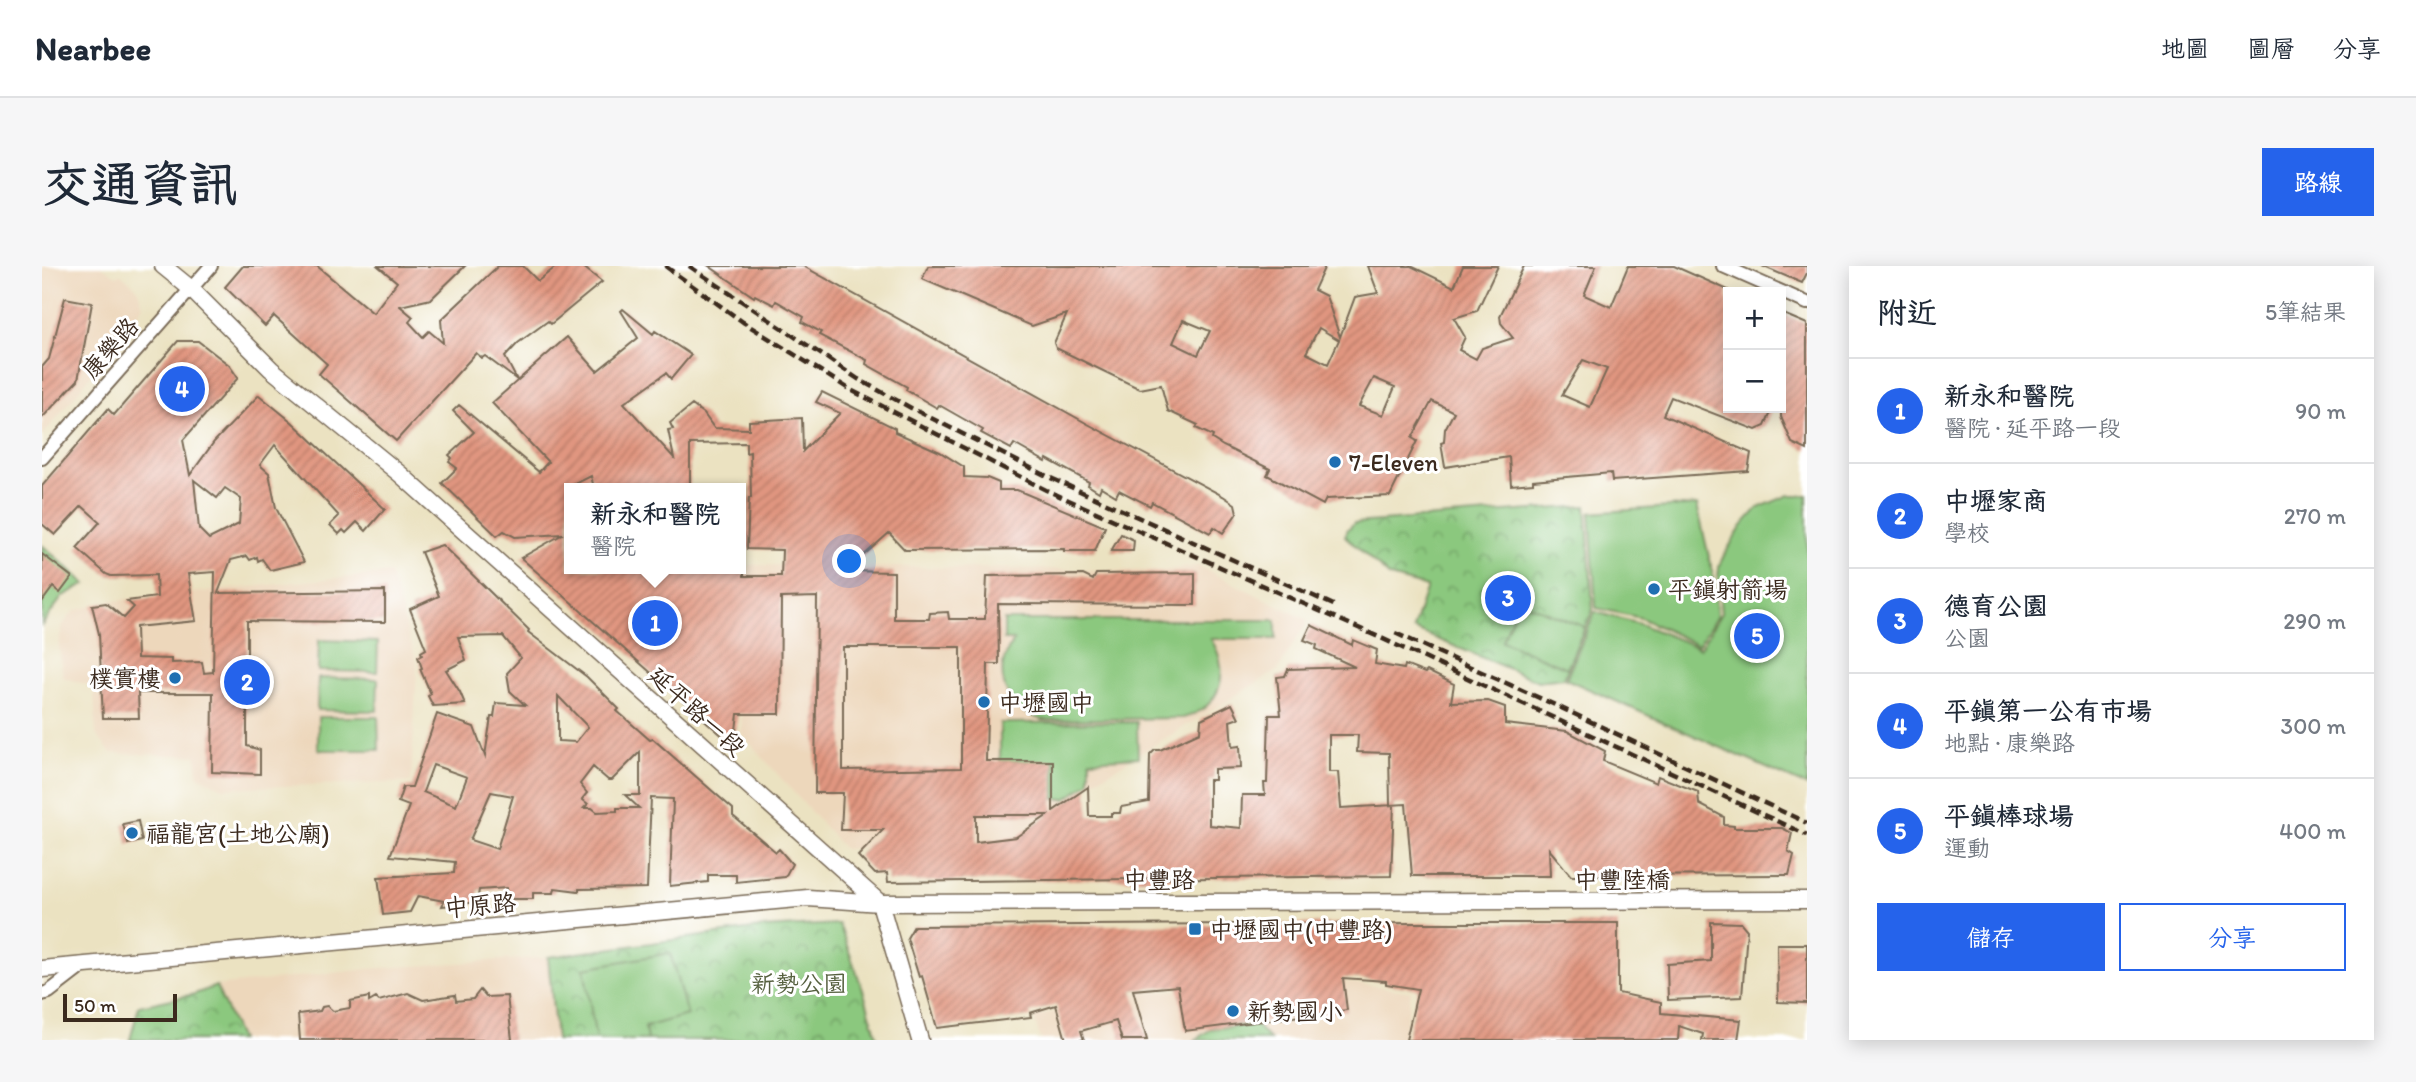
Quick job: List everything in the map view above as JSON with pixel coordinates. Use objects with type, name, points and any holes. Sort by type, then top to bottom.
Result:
[{"type":"main road","name":"延平路一段","points":[[163,266],[191,289],[271,369],[410,483],[880,903]]},
{"type":"main road","name":"中原路","points":[[42,969],[808,898],[880,903]]},
{"type":"main road","name":"中豐陸橋","points":[[1438,902],[1807,900]]},
{"type":"main road","name":"中豐路","points":[[880,903],[1438,902]]},
{"type":"main road","points":[[880,903],[920,1040]]},
{"type":"street","name":"康樂路","points":[[42,458],[211,266]]},
{"type":"street","points":[[1723,266],[1807,303]]},
{"type":"street","points":[[42,994],[49,992],[84,964]]},
{"type":"shaded area","points":[[42,266],[101,266],[116,276],[121,274],[137,288],[143,306],[42,436]]},
{"type":"shaded area","name":"中壢國中","points":[[749,565],[1163,571],[1198,566],[1308,620],[1278,670],[1096,780],[1012,838],[844,849],[741,733]]},
{"type":"shaded area","points":[[390,573],[417,663],[411,782],[223,788],[198,776],[196,756],[111,753],[96,734],[94,687],[63,677],[59,647],[62,626],[74,611],[111,601]]},
{"type":"shaded area","points":[[548,957],[556,1040],[240,1040],[216,986],[368,969]]},
{"type":"shaded area","name":"新勢國小","points":[[1319,977],[1411,992],[1405,1040],[1041,1040],[1034,1017],[1133,993],[1273,984]]},
{"type":"green space","points":[[1789,495],[1807,495],[1807,786],[1566,679],[1595,612],[1640,624],[1700,648],[1721,613],[1718,579],[1719,566],[1724,555],[1742,526],[1758,508]]},
{"type":"green space","name":"平鎮射箭場","points":[[1697,505],[1712,570],[1717,616],[1698,645],[1641,618],[1596,608],[1590,513]]},
{"type":"green space","points":[[1586,506],[1593,610],[1564,678],[1538,681],[1413,629],[1427,587],[1390,577],[1345,536],[1354,523]]},
{"type":"green space","points":[[42,545],[86,584],[63,596],[42,625]]},
{"type":"green space","points":[[1519,601],[1585,627],[1567,668],[1502,641]]},
{"type":"green space","points":[[1004,620],[1276,620],[1276,639],[1211,639],[1221,664],[1219,687],[1207,706],[1183,718],[1043,720],[1019,708],[1005,688],[1003,665],[1014,640],[1004,640]]},
{"type":"green space","points":[[319,640],[378,642],[377,672],[318,671]]},
{"type":"green space","points":[[318,678],[378,679],[377,711],[317,710]]},
{"type":"green space","points":[[318,717],[378,717],[379,750],[318,750]]},
{"type":"green space","points":[[1137,722],[1138,757],[1090,760],[1090,782],[1066,799],[1055,799],[1055,761],[1000,761],[1000,723]]},
{"type":"green space","name":"新勢公園","points":[[839,924],[878,1040],[556,1040],[548,957],[761,928]]},
{"type":"green space","points":[[670,953],[687,1015],[645,1027],[647,1040],[596,1040],[584,968]]},
{"type":"green space","points":[[216,986],[240,1040],[130,1040],[139,1006],[195,994]]},
{"type":"green space","points":[[1257,1026],[1270,1040],[1195,1040],[1211,1029]]},
{"type":"building","points":[[243,266],[317,266],[373,313],[397,282],[378,266],[465,266],[431,299],[400,306],[413,317],[409,322],[423,337],[429,331],[443,343],[441,320],[498,266],[523,266],[538,281],[557,266],[582,266],[602,282],[551,324],[548,321],[518,343],[505,357],[517,380],[485,356],[482,358],[476,353],[396,441],[319,374],[327,364],[274,316],[265,326],[225,287]]},
{"type":"building","points":[[709,266],[803,266],[1223,496],[1235,504],[1237,513],[1223,533],[1214,527],[1210,533],[1152,502],[1150,506],[1119,490],[1116,496],[1101,487],[1099,492],[1088,485],[1089,482],[1047,459],[1046,462],[1014,444],[1011,449],[939,405],[937,408],[866,364],[867,360],[819,335],[821,332],[802,322],[804,317],[776,301],[774,305],[755,295],[754,297]]},
{"type":"building","points":[[928,266],[1325,266],[1314,290],[1326,296],[1340,337],[1355,297],[1378,293],[1368,266],[1411,266],[1454,287],[1463,266],[1498,266],[1477,311],[1454,318],[1465,337],[1459,350],[1476,359],[1482,348],[1513,338],[1501,323],[1500,316],[1524,266],[1596,266],[1584,295],[1611,307],[1628,266],[1674,266],[1723,288],[1723,413],[1771,413],[1765,426],[1756,430],[1671,397],[1663,415],[1751,453],[1748,471],[1612,481],[1611,473],[1533,480],[1533,483],[1511,485],[1509,457],[1445,467],[1441,443],[1444,442],[1445,429],[1454,412],[1432,401],[1412,438],[1417,441],[1390,496],[1326,499],[1323,505],[1267,475],[1270,469],[1223,446],[1212,439],[1213,436],[1196,428],[1198,425],[1168,411],[1161,385],[1140,389],[1056,348],[1054,343],[1067,314],[1032,326],[922,279]],"holes":[[[1183,320],[1210,331],[1198,355],[1173,343]],[[1319,328],[1339,340],[1328,364],[1306,353]],[[1583,360],[1607,369],[1590,407],[1562,395]],[[1374,378],[1395,387],[1383,415],[1359,406]]]},
{"type":"building","points":[[1762,266],[1807,266],[1807,273],[1802,283]]},
{"type":"building","points":[[65,298],[92,303],[78,380],[42,418],[42,367],[49,359]]},
{"type":"building","points":[[623,309],[653,334],[655,331],[691,355],[671,379],[666,373],[624,403],[674,458],[668,430],[673,429],[670,423],[692,405],[704,414],[714,428],[749,429],[749,421],[802,418],[803,451],[840,413],[816,402],[822,392],[895,428],[895,432],[940,452],[964,467],[964,477],[987,478],[999,483],[999,490],[1017,490],[1105,527],[1095,551],[905,550],[889,533],[846,571],[894,572],[894,619],[929,619],[930,613],[948,612],[949,619],[985,619],[987,576],[1083,575],[1093,580],[1096,574],[1195,573],[1195,605],[998,604],[999,664],[988,664],[986,761],[1053,761],[1053,811],[1088,787],[1089,816],[1111,816],[1111,813],[1120,813],[1121,807],[1149,802],[1150,755],[1155,750],[1200,732],[1201,719],[1232,704],[1239,718],[1230,721],[1232,747],[1240,746],[1241,768],[1214,769],[1214,780],[1209,780],[1209,825],[1241,828],[1242,795],[1265,795],[1269,715],[1281,715],[1277,677],[1285,676],[1288,669],[1355,667],[1316,649],[1317,645],[1304,640],[1311,625],[1352,645],[1353,640],[1377,650],[1375,664],[1404,669],[1405,665],[1425,673],[1427,671],[1454,684],[1451,702],[1488,701],[1505,707],[1505,724],[1567,731],[1605,751],[1603,761],[1656,783],[1658,776],[1698,792],[1699,804],[1724,817],[1724,825],[1734,828],[1782,828],[1792,833],[1788,851],[1794,855],[1789,875],[1571,876],[1549,849],[1550,876],[1412,876],[1406,804],[1390,805],[1389,753],[1357,752],[1358,735],[1329,735],[1329,772],[1338,772],[1341,808],[1394,805],[1391,876],[888,882],[887,873],[875,874],[858,856],[883,830],[841,830],[843,793],[815,793],[817,597],[781,598],[780,714],[738,714],[734,746],[521,558],[563,534],[515,537],[504,531],[497,536],[442,483],[457,468],[449,462],[452,458],[449,455],[474,432],[453,411],[459,405],[539,472],[548,462],[492,403],[567,337],[597,371],[638,338],[621,311]],"holes":[[[843,647],[961,647],[961,768],[843,770]],[[976,815],[1048,815],[1016,837],[976,842]]]},
{"type":"building","points":[[1786,315],[1807,324],[1807,450],[1792,443],[1781,413],[1786,413]]},
{"type":"building","points":[[178,341],[198,341],[229,365],[238,378],[183,440],[190,475],[214,442],[259,395],[292,422],[385,509],[366,531],[357,522],[346,533],[343,530],[339,534],[330,525],[339,516],[275,445],[260,465],[269,473],[276,508],[304,562],[270,570],[262,559],[258,561],[257,557],[250,560],[247,556],[231,560],[218,593],[385,591],[385,622],[247,621],[247,746],[260,750],[260,774],[212,772],[213,693],[138,693],[139,718],[103,718],[99,634],[92,605],[106,603],[124,618],[134,607],[127,601],[157,597],[156,575],[111,576],[77,548],[100,522],[82,506],[55,535],[42,524],[42,486],[108,409],[114,415]],"holes":[[[194,480],[217,498],[225,488],[241,499],[239,524],[209,539],[199,529]],[[215,572],[213,672],[204,673],[202,662],[171,663],[171,659],[137,658],[136,627],[196,621],[188,574]]]},
{"type":"building","points":[[1121,534],[1134,540],[1133,551],[1111,551]]},
{"type":"building","points":[[442,545],[529,630],[528,632],[587,677],[619,709],[617,711],[733,809],[733,816],[776,852],[779,849],[792,864],[785,877],[736,882],[736,875],[708,875],[708,882],[670,886],[673,799],[651,798],[647,888],[579,891],[555,888],[554,893],[533,893],[533,899],[507,899],[506,888],[479,890],[477,902],[442,906],[444,901],[418,896],[410,912],[383,915],[378,877],[454,873],[455,862],[390,856],[409,806],[398,802],[403,787],[412,787],[437,714],[474,727],[485,756],[496,703],[525,705],[510,691],[507,673],[521,658],[503,636],[458,637],[466,660],[446,670],[465,704],[433,706],[418,657],[426,649],[410,609],[439,596],[421,552]],"holes":[[[558,696],[588,727],[576,742],[558,741]],[[640,752],[640,795],[625,795],[639,808],[597,812],[592,808],[584,808],[588,804],[582,799],[587,793],[580,784],[593,767],[608,780],[612,780]],[[433,765],[467,777],[456,806],[423,792]],[[491,792],[513,796],[497,849],[470,840]]]},
{"type":"building","points":[[42,554],[72,577],[60,593],[53,587],[42,602]]},
{"type":"building","name":"福龍宮(土地公廟)","points":[[138,821],[142,841],[128,844],[123,824]]},
{"type":"building","points":[[1711,922],[1741,923],[1747,930],[1742,997],[1668,1000],[1667,964],[1711,961]]},
{"type":"building","points":[[1618,923],[1618,993],[1661,1002],[1661,1013],[1741,1020],[1738,1040],[1702,1040],[1703,1034],[1679,1026],[1678,1040],[1406,1040],[1418,989],[1386,984],[1386,981],[1343,978],[1347,1010],[1185,1031],[1178,986],[1133,990],[1147,1040],[1122,1040],[1116,1021],[1081,1031],[1084,1040],[1066,1040],[1056,1005],[1030,1013],[1031,1017],[937,1028],[922,976],[919,977],[907,938],[914,926]]},
{"type":"building","points":[[1777,944],[1807,944],[1807,1003],[1778,1002]]},
{"type":"building","points":[[480,990],[486,997],[507,996],[512,1040],[300,1040],[298,1014],[320,1011],[322,1007],[327,1006],[333,1011],[350,1008],[350,1001],[369,997],[369,1002],[376,998],[379,1001],[408,993],[423,1000],[455,995],[456,1001],[473,999]]},
{"type":"railway","points":[[665,266],[743,322],[849,389],[1046,490],[1381,638],[1807,835]]},
{"type":"railway","points":[[689,266],[858,379],[911,408],[1053,479],[1338,607]]},
{"type":"railway","points":[[1395,633],[1807,823]]},
{"type":"place","name":"平鎮第一公有市場","points":[[182,389]]},
{"type":"place","name":"7-Eleven","points":[[1335,462]]},
{"type":"place","name":"平鎮射箭場","points":[[1654,589]]},
{"type":"place","name":"德育公園","points":[[1508,598]]},
{"type":"place","name":"新永和醫院","points":[[655,623]]},
{"type":"place","name":"平鎮棒球場","points":[[1757,636]]},
{"type":"place","name":"樸實樓","points":[[175,678]]},
{"type":"place","name":"中壢家商","points":[[247,682]]},
{"type":"place","name":"中壢國中","points":[[984,702]]},
{"type":"place","name":"福龍宮(土地公廟)","points":[[132,833]]},
{"type":"place","name":"中壢國中(中豐路)","points":[[1195,929]]},
{"type":"place","name":"新勢國小","points":[[1233,1011]]}]
